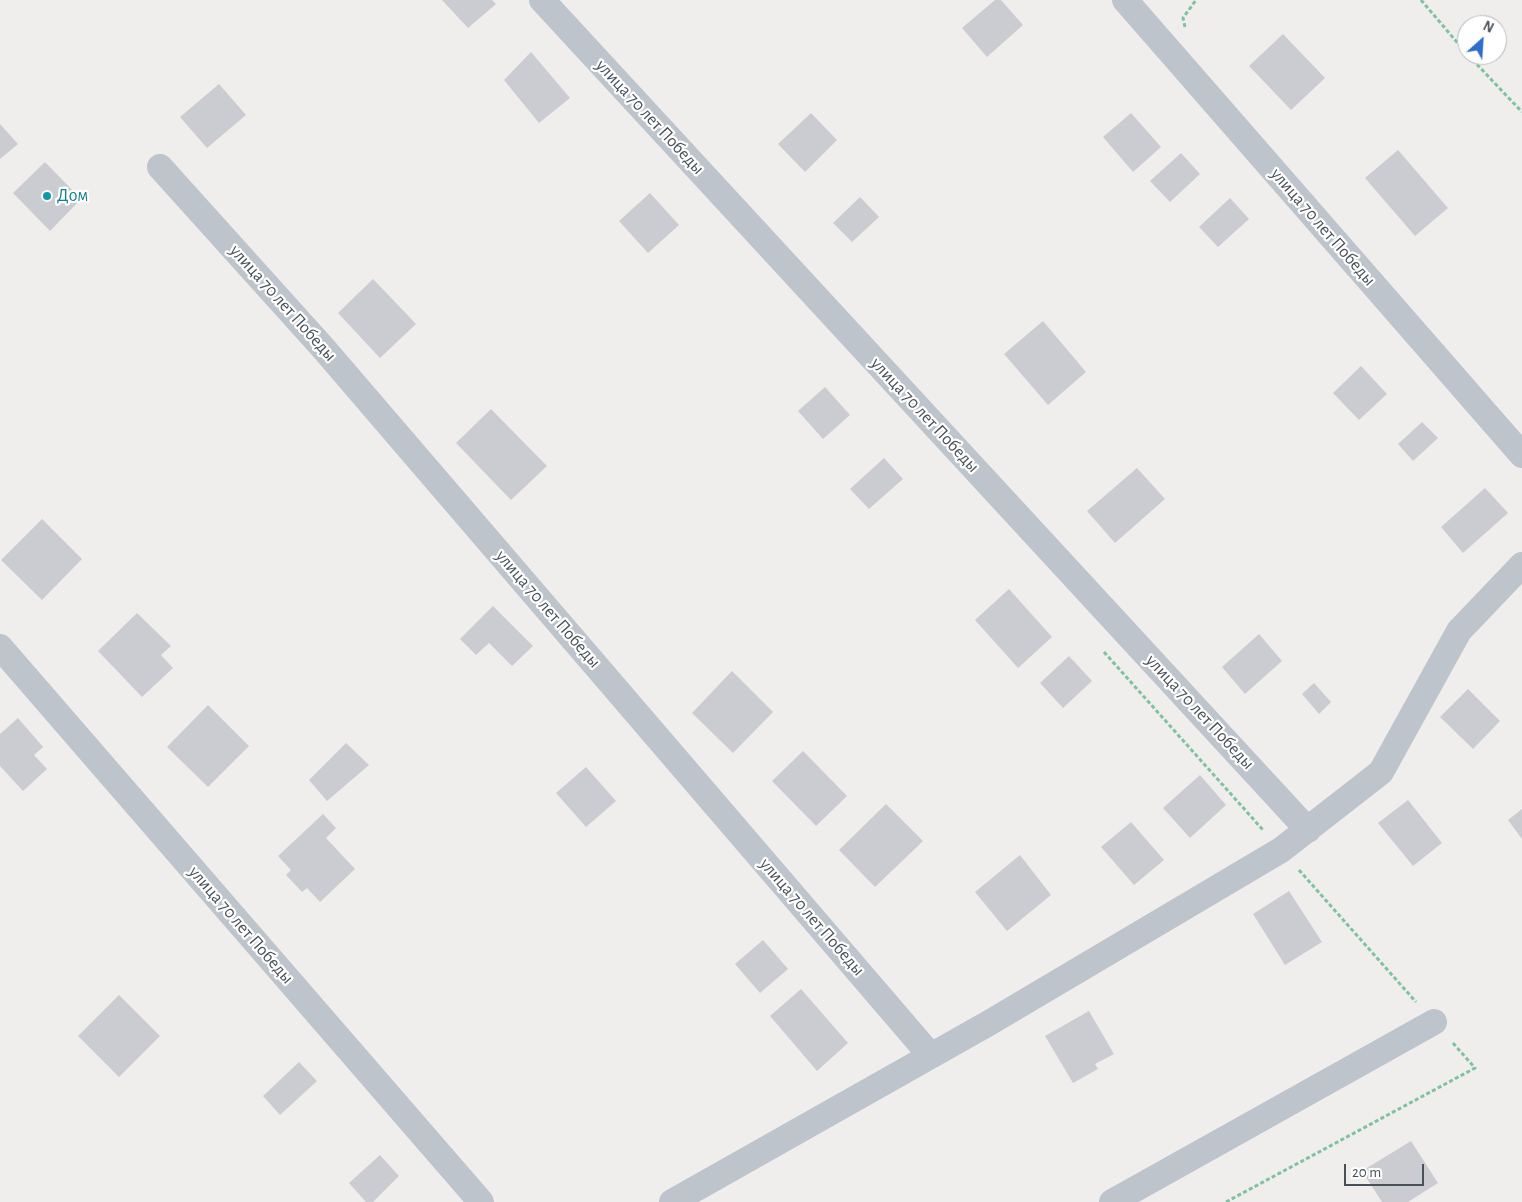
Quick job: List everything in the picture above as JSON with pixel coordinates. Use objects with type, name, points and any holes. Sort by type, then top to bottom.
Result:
[{"type":"street","name":"улица 70 лет Победы","points":[[542,0],[1308,830]]},
{"type":"street","name":"улица 70 лет Победы","points":[[1125,0],[1522,455]]},
{"type":"street","name":"улица 70 лет Победы","points":[[160,167],[324,349],[931,1056]]},
{"type":"street","points":[[672,1202],[931,1056],[1281,850],[1308,830],[1381,772],[1459,631],[1522,565]]},
{"type":"street","name":"улица 70 лет Победы","points":[[0,647],[482,1202]]},
{"type":"street","points":[[1112,1202],[1434,1022]]},
{"type":"path","points":[[1421,0],[1457,41]]},
{"type":"path","points":[[1478,65],[1522,112]]},
{"type":"path","points":[[1101,649],[1475,1068],[1226,1202]]},
{"type":"building","points":[[442,0],[492,0],[496,4],[468,28]]},
{"type":"building","points":[[995,0],[1001,0],[1023,25],[987,57],[962,28]]},
{"type":"building","points":[[1283,34],[1325,78],[1291,110],[1249,66]]},
{"type":"building","points":[[531,52],[570,98],[539,123],[504,80]]},
{"type":"building","points":[[219,84],[246,115],[207,148],[180,117]]},
{"type":"building","points":[[811,113],[837,140],[805,172],[778,144]]},
{"type":"building","points":[[1131,113],[1161,147],[1133,172],[1103,137]]},
{"type":"building","points":[[0,124],[18,144],[0,159]]},
{"type":"building","points":[[1398,150],[1448,208],[1415,236],[1365,178]]},
{"type":"building","points":[[1181,153],[1200,174],[1170,202],[1150,181]]},
{"type":"building","name":"Дом","points":[[45,162],[81,199],[50,231],[13,193]]},
{"type":"building","points":[[650,193],[679,225],[648,253],[619,221]]},
{"type":"building","points":[[860,197],[879,217],[852,242],[833,223]]},
{"type":"building","points":[[1230,198],[1249,219],[1218,247],[1199,227]]},
{"type":"building","points":[[373,279],[416,324],[380,358],[338,313]]},
{"type":"building","points":[[1043,321],[1086,372],[1048,405],[1004,354]]},
{"type":"building","points":[[1361,366],[1387,394],[1359,420],[1333,393]]},
{"type":"building","points":[[825,387],[850,415],[823,439],[798,411]]},
{"type":"building","points":[[491,409],[547,466],[511,500],[456,443]]},
{"type":"building","points":[[1422,422],[1438,438],[1413,461],[1398,444]]},
{"type":"building","points":[[884,458],[903,479],[869,509],[850,489]]},
{"type":"building","points":[[1137,468],[1165,499],[1115,543],[1087,511]]},
{"type":"building","points":[[1485,488],[1508,513],[1463,553],[1441,527]]},
{"type":"building","points":[[42,519],[82,559],[42,600],[1,560]]},
{"type":"building","points":[[1009,589],[1052,637],[1018,668],[975,620]]},
{"type":"building","points":[[493,606],[533,646],[512,666],[489,643],[476,655],[460,639]]},
{"type":"building","points":[[137,613],[171,646],[161,655],[173,668],[142,697],[98,651]]},
{"type":"building","points":[[1259,634],[1282,661],[1245,694],[1222,667]]},
{"type":"building","points":[[1069,656],[1092,681],[1063,708],[1040,683]]},
{"type":"building","points":[[732,671],[773,712],[733,753],[692,713]]},
{"type":"building","points":[[1314,683],[1331,702],[1319,714],[1302,694]]},
{"type":"building","points":[[1468,689],[1500,721],[1473,749],[1440,717]]},
{"type":"building","points":[[208,705],[249,746],[208,787],[167,747]]},
{"type":"building","points":[[18,718],[43,747],[34,755],[47,769],[23,791],[0,766],[0,734]]},
{"type":"building","points":[[346,743],[369,765],[327,801],[309,780]]},
{"type":"building","points":[[803,751],[847,796],[816,826],[772,781]]},
{"type":"building","points":[[586,767],[616,801],[586,827],[556,793]]},
{"type":"building","points":[[1200,775],[1226,805],[1190,838],[1163,808]]},
{"type":"building","points":[[1408,800],[1442,843],[1413,866],[1378,823]]},
{"type":"building","points":[[886,804],[923,841],[875,887],[839,850]]},
{"type":"building","points":[[1522,809],[1522,839],[1508,820]]},
{"type":"building","points":[[323,814],[336,828],[326,838],[355,869],[320,902],[307,888],[302,892],[286,875],[291,870],[278,856]]},
{"type":"building","points":[[1131,822],[1164,860],[1134,885],[1101,847]]},
{"type":"building","points":[[1020,855],[1051,895],[1007,931],[975,892]]},
{"type":"building","points":[[1289,891],[1322,942],[1285,965],[1253,914]]},
{"type":"building","points":[[763,940],[788,969],[760,993],[735,964]]},
{"type":"building","points":[[801,989],[848,1043],[817,1071],[770,1016]]},
{"type":"building","points":[[119,995],[160,1036],[119,1077],[78,1036]]},
{"type":"building","points":[[1089,1011],[1114,1054],[1095,1064],[1098,1069],[1073,1083],[1045,1036]]},
{"type":"building","points":[[299,1062],[317,1081],[280,1115],[263,1096]]},
{"type":"building","points":[[1411,1141],[1438,1183],[1408,1202],[1382,1202],[1362,1171]]},
{"type":"building","points":[[380,1155],[399,1176],[373,1202],[366,1202],[349,1183]]},
{"type":"place","name":"Дом","points":[[47,196]]}]
